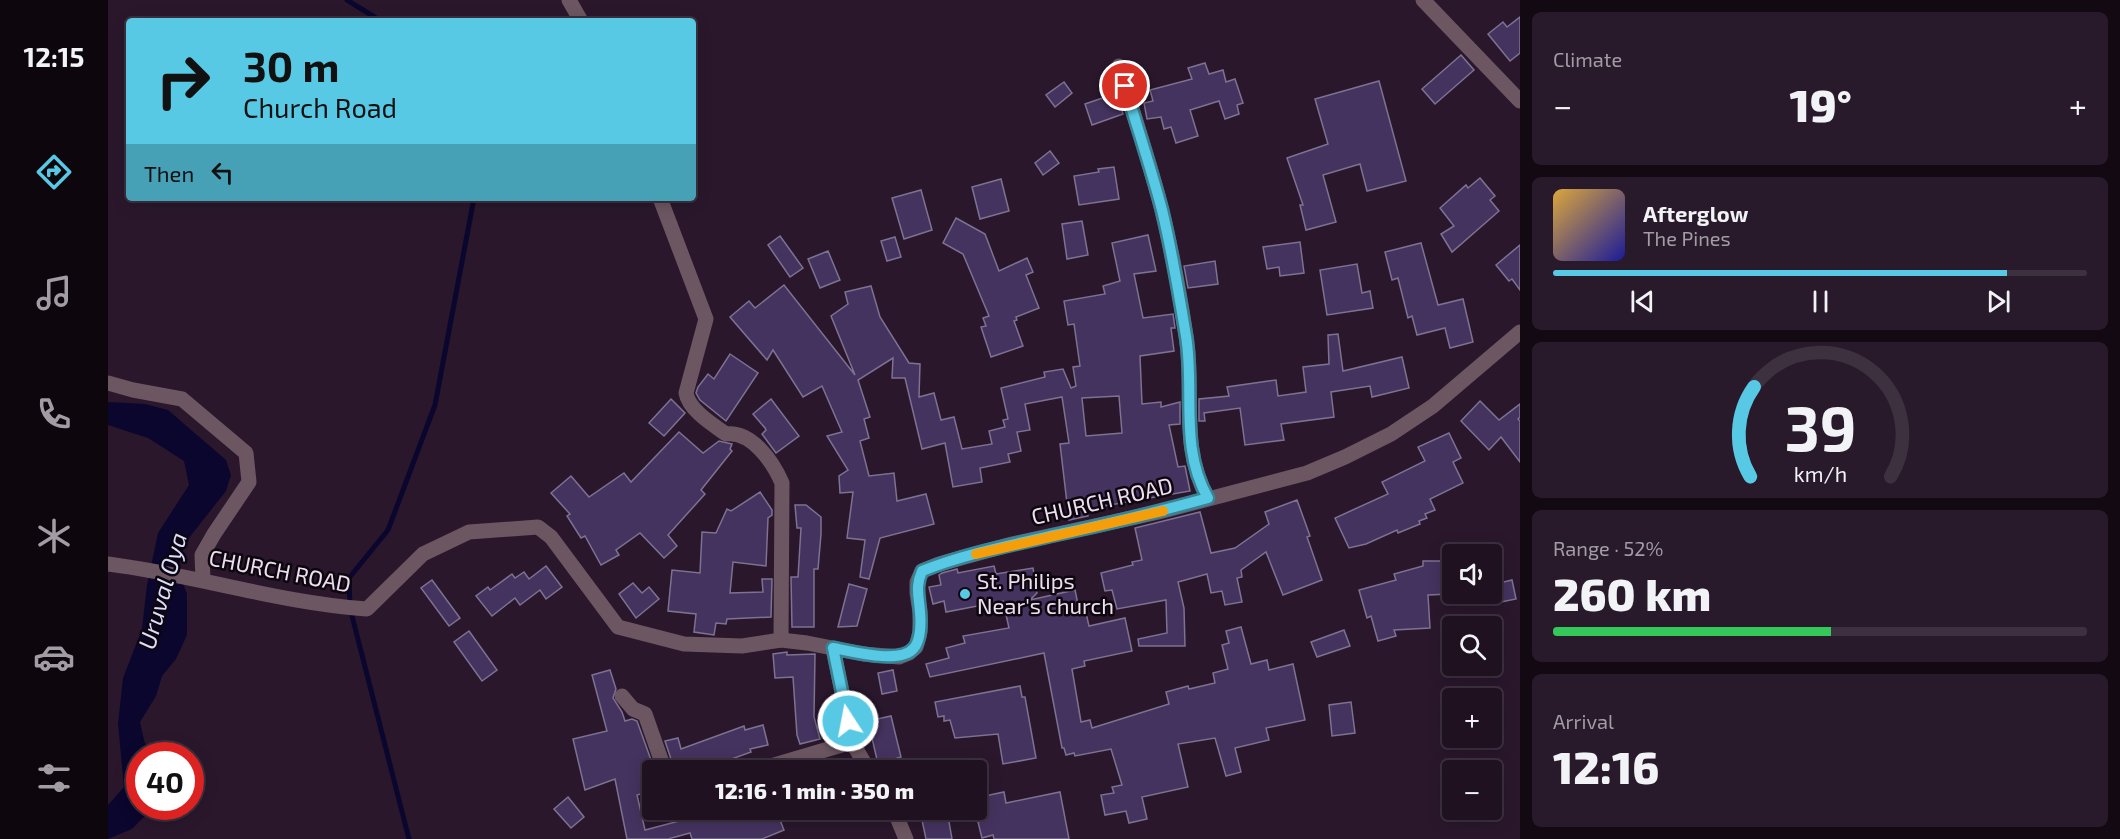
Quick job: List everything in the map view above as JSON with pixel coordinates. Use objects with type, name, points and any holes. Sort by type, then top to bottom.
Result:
[{"type":"street","points":[[569,0],[579,18]]},
{"type":"street","points":[[1423,0],[1520,101]]},
{"type":"street","points":[[1119,66],[1162,211],[1187,339],[1193,455],[1201,485],[1208,498]]},
{"type":"street","points":[[661,201],[706,319],[686,393],[687,398],[704,418],[726,434],[733,433],[746,437],[775,466],[782,483],[781,640]]},
{"type":"street","name":"CHURCH ROAD","points":[[108,564],[202,580],[298,601],[367,609],[423,554],[469,532],[538,527],[550,537],[618,627],[684,644],[742,646],[781,640],[863,654],[899,657],[916,647],[920,632],[917,582],[922,571],[939,564],[1012,544],[1159,512],[1307,473],[1390,434],[1433,406],[1520,332]]},
{"type":"street","points":[[108,383],[182,399],[246,453],[249,483],[202,555],[202,580]]},
{"type":"street","points":[[833,648],[852,742],[863,760]]},
{"type":"street","points":[[622,696],[633,709],[645,714],[661,760]]},
{"type":"street","points":[[791,760],[852,742]]},
{"type":"street","points":[[898,820],[906,839]]},
{"type":"water","name":"Uruval Oya","points":[[108,402],[145,404],[168,410],[226,460],[231,475],[226,491],[185,543],[178,570],[187,594],[187,635],[176,659],[162,676],[156,696],[140,722],[145,742],[126,742],[126,820],[141,820],[132,829],[108,839],[108,805],[124,787],[118,724],[123,678],[142,629],[147,585],[158,533],[189,485],[184,461],[148,438],[108,425]]},
{"type":"building","points":[[1520,17],[1520,53],[1510,61],[1488,34],[1503,22],[1507,27]]},
{"type":"building","points":[[1461,55],[1474,70],[1435,104],[1422,89]]},
{"type":"building","points":[[1205,63],[1209,74],[1223,70],[1226,82],[1235,79],[1243,103],[1237,105],[1239,114],[1225,119],[1219,101],[1190,110],[1198,136],[1176,143],[1171,127],[1164,129],[1161,117],[1147,119],[1144,103],[1153,101],[1150,90],[1192,79],[1188,68]]},
{"type":"building","points":[[1379,81],[1406,181],[1367,191],[1360,164],[1323,175],[1336,222],[1306,230],[1300,205],[1303,205],[1287,158],[1328,144],[1315,99]]},
{"type":"building","points":[[1064,82],[1072,93],[1055,107],[1046,95]]},
{"type":"building","points":[[1117,93],[1123,114],[1092,125],[1085,104]]},
{"type":"building","points":[[1050,151],[1059,163],[1043,175],[1035,163]]},
{"type":"building","points":[[1114,167],[1119,199],[1079,205],[1074,176]]},
{"type":"building","points":[[1480,178],[1495,196],[1490,200],[1499,211],[1452,252],[1441,234],[1454,226],[1440,208],[1466,185],[1468,188]]},
{"type":"building","points":[[1001,179],[1009,211],[980,219],[972,187]]},
{"type":"building","points":[[921,190],[932,230],[904,239],[892,198]]},
{"type":"building","points":[[956,218],[985,234],[999,271],[1027,258],[1033,272],[1026,275],[1039,308],[1016,317],[1017,320],[1014,321],[1023,346],[991,357],[981,327],[986,326],[983,318],[989,316],[963,254],[943,243]]},
{"type":"building","points":[[1082,221],[1088,255],[1067,259],[1062,224]]},
{"type":"building","points":[[1148,235],[1156,271],[1134,274],[1143,318],[1173,314],[1175,328],[1171,328],[1174,351],[1140,356],[1142,404],[1161,402],[1161,407],[1180,402],[1180,424],[1169,425],[1178,467],[1185,466],[1190,491],[1087,509],[1088,516],[1069,520],[1060,444],[1069,443],[1062,397],[1025,404],[1030,430],[1017,432],[1021,451],[1008,454],[1010,462],[980,468],[982,482],[953,487],[945,443],[922,449],[905,378],[892,378],[893,358],[858,380],[870,417],[864,419],[869,438],[860,441],[869,476],[894,473],[897,501],[926,494],[934,524],[880,538],[869,579],[860,577],[865,540],[847,538],[853,492],[840,493],[839,476],[848,470],[827,436],[842,432],[822,386],[803,397],[773,350],[767,360],[730,317],[749,301],[755,308],[784,285],[855,375],[831,316],[848,304],[845,292],[871,286],[880,317],[909,363],[920,364],[919,397],[934,393],[941,420],[954,417],[962,449],[992,444],[989,431],[1005,427],[1003,420],[1008,419],[1001,388],[1045,377],[1044,372],[1063,369],[1071,388],[1076,386],[1073,367],[1080,366],[1074,324],[1068,325],[1064,301],[1105,294],[1103,286],[1120,281],[1112,243]],"holes":[[[1119,396],[1122,433],[1086,436],[1082,398]]]},
{"type":"building","points":[[780,236],[803,268],[790,277],[768,245]]},
{"type":"building","points":[[895,237],[901,257],[887,261],[881,241]]},
{"type":"building","points":[[1300,242],[1304,273],[1280,276],[1279,267],[1267,269],[1263,247]]},
{"type":"building","points":[[1421,243],[1438,305],[1463,299],[1473,342],[1450,348],[1445,328],[1417,335],[1412,316],[1408,318],[1398,278],[1392,280],[1385,252]]},
{"type":"building","points":[[1520,245],[1520,290],[1512,279],[1509,281],[1496,265]]},
{"type":"building","points":[[828,251],[840,280],[820,288],[808,259]]},
{"type":"building","points":[[1215,261],[1218,284],[1188,288],[1184,266]]},
{"type":"building","points":[[1357,264],[1362,293],[1370,291],[1373,308],[1327,315],[1320,270]]},
{"type":"building","points":[[1338,334],[1343,371],[1402,357],[1409,388],[1372,397],[1370,386],[1331,392],[1334,417],[1281,424],[1284,440],[1245,445],[1240,408],[1204,413],[1205,421],[1199,421],[1199,399],[1229,396],[1227,387],[1276,380],[1278,396],[1306,392],[1303,367],[1329,364],[1328,335]]},
{"type":"building","points":[[730,354],[758,373],[726,421],[700,400],[696,393],[708,374],[714,379]]},
{"type":"building","points":[[671,399],[685,413],[664,436],[649,423]]},
{"type":"building","points":[[771,399],[799,436],[776,453],[762,434],[765,428],[753,414]]},
{"type":"building","points":[[1480,401],[1499,420],[1520,404],[1518,419],[1520,421],[1520,462],[1501,437],[1489,450],[1461,421]]},
{"type":"building","points":[[679,432],[703,453],[719,441],[732,444],[730,449],[732,451],[701,490],[705,494],[668,535],[677,546],[664,558],[640,533],[616,550],[619,555],[601,565],[585,536],[581,538],[567,516],[570,514],[551,493],[571,476],[589,497],[624,473],[631,482]]},
{"type":"building","points":[[1449,433],[1461,458],[1453,462],[1463,483],[1430,499],[1435,510],[1425,514],[1427,518],[1419,521],[1420,524],[1349,548],[1335,518],[1388,494],[1382,482],[1425,461],[1418,447]]},
{"type":"building","points":[[760,492],[772,510],[772,515],[768,518],[766,566],[733,562],[730,593],[763,592],[762,579],[772,579],[771,617],[727,619],[726,624],[716,623],[714,635],[694,632],[696,614],[668,611],[672,570],[700,573],[702,532],[716,533],[727,509],[731,511]]},
{"type":"building","points":[[1297,500],[1322,580],[1283,595],[1266,552],[1241,570],[1242,577],[1237,578],[1242,602],[1225,605],[1222,591],[1211,593],[1207,574],[1178,582],[1184,608],[1185,646],[1139,646],[1138,639],[1167,633],[1166,600],[1117,609],[1112,590],[1105,591],[1101,573],[1133,565],[1132,562],[1142,560],[1135,528],[1200,512],[1211,553],[1235,548],[1269,524],[1265,512]]},
{"type":"building","points":[[795,505],[806,505],[821,517],[818,569],[814,569],[814,627],[792,627],[791,577],[798,577],[801,528],[797,528]]},
{"type":"building","points":[[1423,561],[1441,561],[1442,594],[1428,595],[1430,628],[1394,630],[1396,636],[1378,641],[1371,616],[1367,618],[1359,590],[1396,580],[1394,574],[1423,566]]},
{"type":"building","points":[[546,566],[562,587],[546,599],[540,590],[520,605],[515,598],[492,616],[476,596],[488,587],[490,590],[512,574],[515,578],[524,572],[529,579]]},
{"type":"building","points":[[994,566],[996,574],[1033,568],[1037,593],[1030,600],[1075,590],[1080,614],[1086,613],[1089,626],[1125,618],[1132,651],[1084,661],[1085,666],[1072,669],[1081,722],[1090,720],[1092,728],[1169,704],[1166,692],[1188,686],[1189,689],[1215,683],[1213,673],[1228,669],[1222,645],[1229,643],[1226,631],[1241,627],[1251,664],[1267,660],[1269,670],[1293,664],[1305,720],[1266,728],[1269,740],[1235,748],[1241,772],[1226,776],[1215,738],[1178,744],[1188,787],[1142,797],[1147,819],[1129,823],[1126,811],[1105,815],[1101,795],[1114,793],[1112,787],[1122,785],[1111,749],[1075,756],[1074,753],[1066,755],[1062,748],[1044,653],[930,677],[926,664],[949,658],[946,648],[965,643],[963,636],[1009,628],[1003,601],[946,612],[944,601],[933,604],[929,587],[941,585],[939,575],[942,573],[957,569],[958,573]]},
{"type":"building","points":[[432,580],[460,618],[449,626],[421,588]]},
{"type":"building","points":[[1512,580],[1516,599],[1502,602],[1502,582]]},
{"type":"building","points":[[633,583],[642,593],[649,587],[659,599],[636,618],[619,594]]},
{"type":"building","points":[[849,584],[867,589],[857,626],[838,627]]},
{"type":"building","points":[[1344,630],[1350,646],[1317,657],[1311,642]]},
{"type":"building","points":[[469,631],[497,670],[482,681],[454,642]]},
{"type":"building","points":[[787,652],[787,655],[815,654],[814,717],[820,739],[800,744],[797,735],[793,677],[775,678],[773,654]]},
{"type":"building","points":[[610,670],[616,689],[613,698],[625,721],[632,719],[637,721],[651,760],[642,760],[642,794],[637,795],[645,830],[683,820],[780,820],[784,830],[762,839],[692,839],[690,833],[668,839],[627,839],[615,779],[585,790],[573,739],[607,731],[592,675]]},
{"type":"building","points":[[893,670],[897,691],[882,694],[878,673]]},
{"type":"building","points":[[1020,686],[1022,697],[1025,697],[1036,758],[1003,764],[998,734],[955,738],[950,720],[944,721],[944,716],[938,717],[935,702]]},
{"type":"building","points":[[1351,702],[1355,733],[1332,736],[1329,705]]},
{"type":"building","points":[[891,716],[901,757],[877,760],[868,721]]},
{"type":"building","points":[[763,725],[768,745],[750,749],[751,752],[729,760],[671,760],[665,741],[678,738],[681,749],[744,726],[745,730]]},
{"type":"building","points":[[1004,792],[1006,803],[1060,792],[1069,839],[994,839],[993,835],[982,838],[978,822],[987,820],[987,796]]},
{"type":"building","points":[[568,797],[584,817],[571,828],[554,809]]},
{"type":"building","points":[[922,820],[949,820],[952,839],[926,839]]},
{"type":"waterway","points":[[347,0],[376,18]]},
{"type":"waterway","points":[[409,839],[350,608],[349,578],[388,530],[435,405],[473,201]]},
{"type":"slow traffic","points":[[976,554],[1163,511]]},
{"type":"place","name":"St. Philips Near's church","points":[[965,594]]},
{"type":"route","points":[[848,721],[833,648],[863,654],[899,657],[916,647],[920,632],[917,582],[922,571],[939,564],[1012,544],[1159,512],[1208,498],[1194,466],[1187,339],[1162,211],[1125,86]]}]
